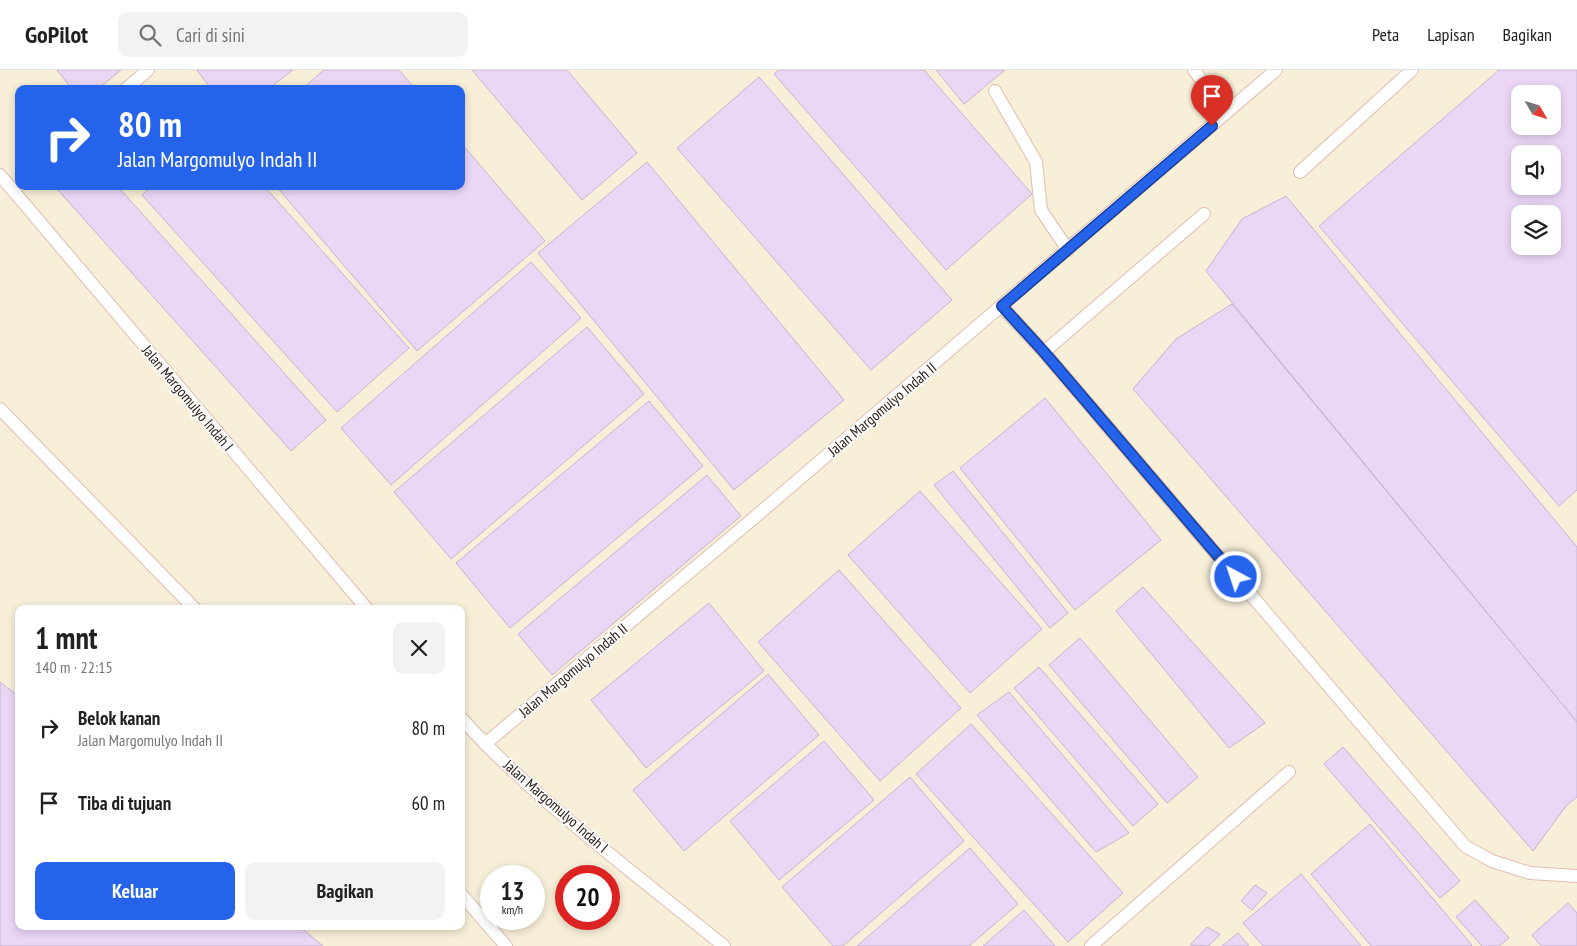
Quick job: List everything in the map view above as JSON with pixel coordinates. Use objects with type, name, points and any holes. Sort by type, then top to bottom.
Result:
[{"type":"lane","points":[[131,85],[148,70]]},
{"type":"lane","points":[[1194,70],[1226,113]]},
{"type":"lane","name":"Jalan Margomulyo Indah II","points":[[485,744],[1068,250],[1276,70]]},
{"type":"lane","points":[[1300,172],[1412,70]]},
{"type":"lane","points":[[995,91],[1036,162],[1041,210],[1068,250]]},
{"type":"lane","name":"Jalan Margomulyo Indah I","points":[[0,175],[14,183]]},
{"type":"lane","name":"Jalan Margomulyo Indah I","points":[[20,190],[363,605]]},
{"type":"lane","points":[[1044,352],[1204,214]]},
{"type":"lane","points":[[1002,306],[1044,352],[1465,846],[1492,861],[1530,873],[1577,876]]},
{"type":"lane","points":[[0,409],[191,605]]},
{"type":"lane","name":"Jalan Margomulyo Indah I","points":[[465,722],[485,744],[580,828],[724,946]]},
{"type":"lane","points":[[1091,946],[1289,772]]},
{"type":"lane","points":[[465,899],[506,946]]},
{"type":"shaded area","points":[[0,70],[1577,70],[1577,946],[0,946]]},
{"type":"building","points":[[57,70],[121,70],[103,85],[69,85]]},
{"type":"building","points":[[197,70],[293,70],[273,85],[208,85]]},
{"type":"building","points":[[324,70],[399,70],[412,85],[307,85]]},
{"type":"building","points":[[472,70],[567,70],[637,153],[582,200]]},
{"type":"building","points":[[779,70],[924,70],[1032,194],[946,270],[774,74]]},
{"type":"building","points":[[936,70],[1005,70],[964,104]]},
{"type":"building","points":[[1499,70],[1577,70],[1577,490],[1559,506],[1319,226]]},
{"type":"building","points":[[759,77],[952,300],[871,370],[677,148]]},
{"type":"building","points":[[465,148],[545,241],[417,351],[279,190],[465,190]]},
{"type":"building","points":[[647,162],[844,400],[734,490],[538,253]]},
{"type":"building","points":[[58,190],[121,190],[326,420],[291,451]]},
{"type":"building","points":[[148,190],[268,190],[409,348],[337,412],[142,195]]},
{"type":"building","points":[[1286,196],[1577,547],[1577,722],[1206,271],[1242,219]]},
{"type":"building","points":[[531,262],[581,318],[391,485],[341,428]]},
{"type":"building","points":[[1232,304],[1577,722],[1577,797],[1566,806],[1533,851],[1133,389],[1176,339]]},
{"type":"building","points":[[587,327],[644,394],[451,559],[394,492]]},
{"type":"building","points":[[1045,398],[1161,540],[1075,610],[960,468]]},
{"type":"building","points":[[649,401],[703,466],[510,628],[456,563]]},
{"type":"building","points":[[953,471],[1068,613],[1050,628],[934,485]]},
{"type":"building","points":[[707,475],[741,516],[552,675],[518,634]]},
{"type":"building","points":[[920,491],[1042,629],[970,693],[848,555]]},
{"type":"building","points":[[839,570],[961,708],[880,781],[758,642]]},
{"type":"building","points":[[1143,587],[1265,723],[1229,748],[1116,611]]},
{"type":"building","points":[[709,603],[764,671],[646,768],[591,700]]},
{"type":"building","points":[[1080,638],[1198,777],[1167,803],[1049,665]]},
{"type":"building","points":[[1039,667],[1158,804],[1133,826],[1014,688]]},
{"type":"building","points":[[768,674],[819,735],[684,851],[633,790]]},
{"type":"building","points":[[0,682],[15,694],[15,930],[304,930],[323,946],[0,946]]},
{"type":"building","points":[[1009,692],[1129,833],[1096,852],[977,715]]},
{"type":"building","points":[[971,724],[1123,893],[1068,942],[916,774]]},
{"type":"building","points":[[824,741],[874,800],[779,880],[730,821]]},
{"type":"building","points":[[1343,747],[1460,881],[1440,898],[1324,764]]},
{"type":"building","points":[[910,777],[964,841],[843,946],[833,946],[782,887]]},
{"type":"building","points":[[1370,824],[1471,946],[1371,946],[1311,874]]},
{"type":"building","points":[[970,848],[1018,904],[969,946],[857,946]]},
{"type":"building","points":[[1301,874],[1361,946],[1263,946],[1243,923]]},
{"type":"building","points":[[1255,885],[1267,893],[1252,910],[1241,901]]},
{"type":"building","points":[[1475,900],[1509,938],[1499,946],[1482,946],[1456,917]]},
{"type":"building","points":[[1568,903],[1577,913],[1577,946],[1541,946],[1532,935]]},
{"type":"building","points":[[1024,910],[1055,946],[983,946]]},
{"type":"building","points":[[1207,927],[1220,934],[1209,946],[1190,945]]},
{"type":"building","points":[[1238,933],[1249,946],[1222,946]]},
{"type":"route","points":[[1212,126],[1002,306],[1044,352],[1236,577]]}]
